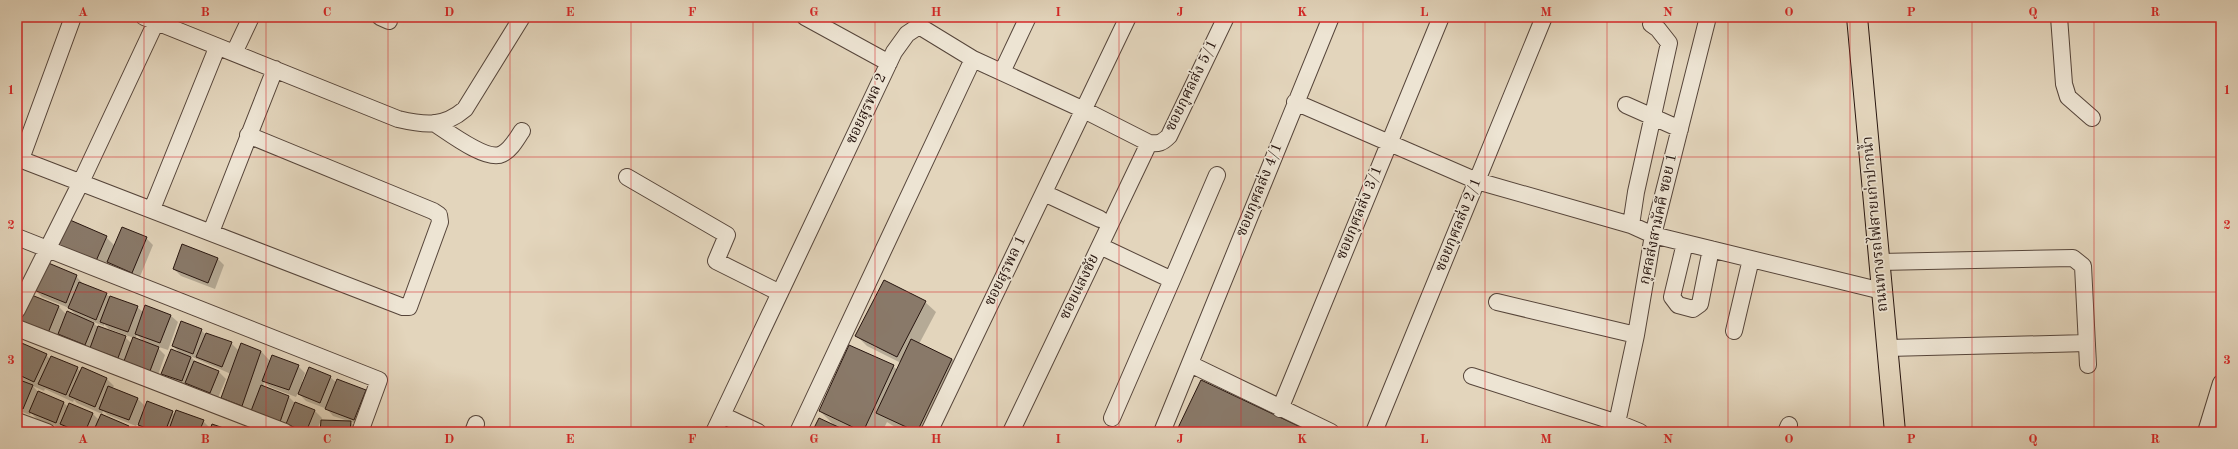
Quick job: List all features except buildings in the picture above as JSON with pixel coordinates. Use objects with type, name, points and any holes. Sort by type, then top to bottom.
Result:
[{"type":"main road","name":"ถนนทางรถไฟสายเก่าปากน้ำ","points":[[1858,17],[1895,432]]},
{"type":"street","points":[[73,17],[19,159],[403,307],[409,307],[440,222],[439,215],[433,211],[248,135]]},
{"type":"street","points":[[234,53],[251,17]]},
{"type":"street","points":[[17,310],[81,182],[150,20],[398,119],[424,125],[456,117],[465,109],[522,17]]},
{"type":"street","points":[[806,17],[889,63]]},
{"type":"street","points":[[1002,72],[1028,17]]},
{"type":"street","name":"ซอยสุรพล 1","points":[[929,432],[1084,110],[1127,17]]},
{"type":"street","name":"ซอยกุศลส่ง 5/1","points":[[1149,143],[1158,144],[1163,142],[1169,136],[1226,17]]},
{"type":"street","name":"ซอยกุศลส่ง 4/1","points":[[1162,432],[1295,102],[1331,17]]},
{"type":"street","name":"ซอยกุศลส่ง 3/1","points":[[1280,409],[1441,17]]},
{"type":"street","name":"ซอยกุศลส่ง 2/1","points":[[1374,432],[1544,17]]},
{"type":"street","name":"กุศลส่งสามัคคี ซอย 1","points":[[1616,427],[1636,335],[1653,235],[1708,17]]},
{"type":"street","points":[[2059,17],[2064,84],[2068,97],[2092,118]]},
{"type":"street","name":"ซอยสุรพล 2","points":[[714,432],[889,63],[900,43],[921,21],[973,59],[1084,110],[1149,143]]},
{"type":"street","points":[[1631,225],[1636,192],[1669,43],[1658,29],[1651,24]]},
{"type":"street","points":[[152,209],[217,48]]},
{"type":"street","points":[[798,432],[973,59]]},
{"type":"street","points":[[211,232],[275,69]]},
{"type":"street","points":[[1295,102],[1477,181],[1631,225],[1653,235],[1882,291]]},
{"type":"street","points":[[1626,105],[1680,129]]},
{"type":"street","points":[[434,123],[466,144],[492,156],[498,156],[506,151],[522,130]]},
{"type":"street","name":"ซอยแสงชัย","points":[[1011,432],[1149,143]]},
{"type":"street","points":[[1112,418],[1217,175]]},
{"type":"street","points":[[627,177],[727,235],[716,262],[780,293]]},
{"type":"street","points":[[1044,193],[1100,220]]},
{"type":"street","points":[[17,237],[379,380],[360,432]]},
{"type":"street","points":[[1685,243],[1672,296],[1678,305],[1693,309],[1700,304],[1711,249]]},
{"type":"street","points":[[1100,246],[1172,280]]},
{"type":"street","points":[[1880,262],[2073,258],[2083,266],[2088,365]]},
{"type":"street","points":[[1734,331],[1751,259]]},
{"type":"street","points":[[1496,302],[1636,335]]},
{"type":"street","points":[[17,328],[285,432]]},
{"type":"street","points":[[1888,348],[2087,343]]},
{"type":"street","points":[[1190,364],[1280,409],[1331,432]]},
{"type":"street","points":[[1472,376],[1616,427],[1640,432]]},
{"type":"street","points":[[2206,432],[2221,383]]},
{"type":"street","points":[[722,415],[758,432]]},
{"type":"street","points":[[17,421],[47,432]]}]
